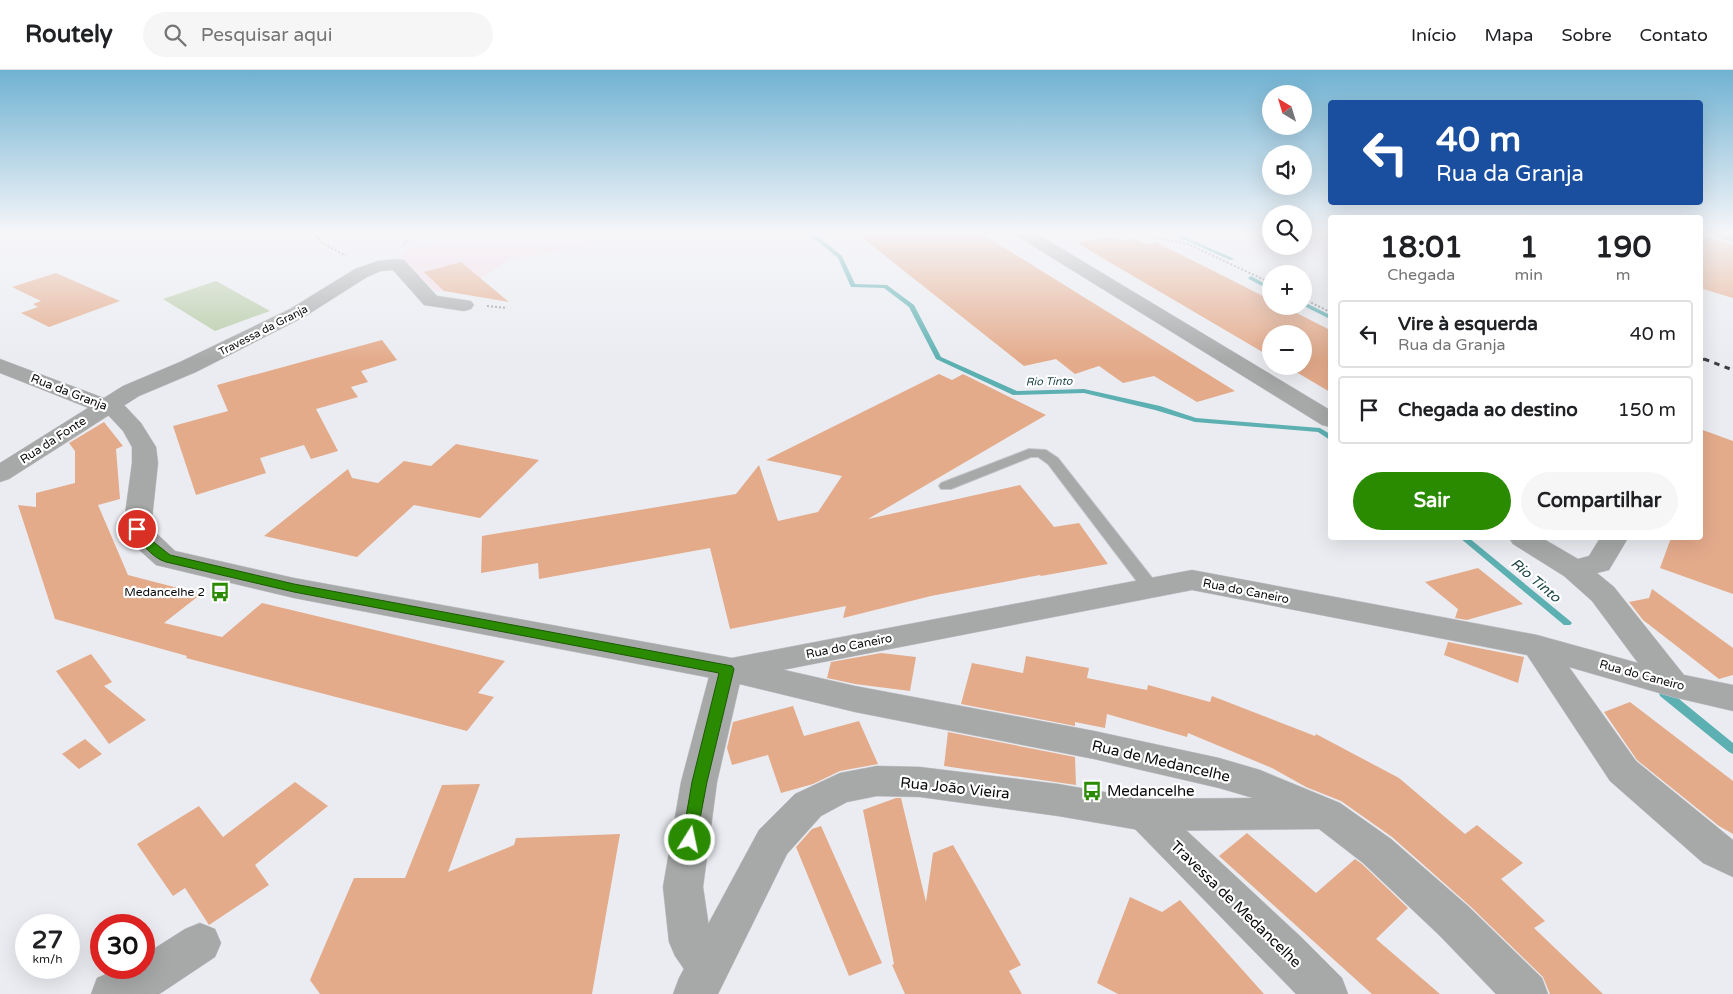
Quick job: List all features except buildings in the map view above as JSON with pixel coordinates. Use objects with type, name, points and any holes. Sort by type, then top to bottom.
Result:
[{"type":"street","name":"Travessa da Granja","points":[[106,407],[131,391],[188,367],[297,313],[357,275]]},
{"type":"street","name":"Travessa da Granja","points":[[408,275],[431,301],[464,305]]},
{"type":"street","points":[[1093,275],[1328,419]]},
{"type":"street","name":"Rua da Granja","points":[[0,365],[117,411],[133,428],[144,447],[145,463],[137,529],[147,542],[166,558],[294,588],[727,669]]},
{"type":"street","name":"Rua da Fonte","points":[[0,474],[106,407]]},
{"type":"street","points":[[1526,540],[1574,569],[1604,594],[1673,685]]},
{"type":"street","points":[[1574,569],[1599,563],[1613,540]]},
{"type":"street","name":"Rua do Caneiro","points":[[727,669],[1192,580],[1536,646],[1673,685],[1733,698]]},
{"type":"street","points":[[1536,646],[1623,771],[1717,851],[1733,859]]},
{"type":"street","points":[[702,981],[690,942],[683,888],[699,782],[727,669]]},
{"type":"street","name":"Rua de Medancelhe","points":[[727,669],[855,698],[1094,745],[1219,773],[1260,785],[1328,814],[1377,851],[1454,921],[1526,994]]},
{"type":"street","name":"Rua João Vieira","points":[[702,981],[773,842],[808,805],[840,788],[877,781],[920,782],[1058,800],[1145,815],[1328,814]]},
{"type":"street","name":"Travessa de Medancelhe","points":[[1145,815],[1286,952],[1326,994]]},
{"type":"street","points":[[114,994],[149,976],[200,943]]},
{"type":"lane","points":[[946,486],[1029,453],[1041,453],[1053,461],[1151,588]]},
{"type":"path","points":[[1312,303],[1328,311]]},
{"type":"shaded area","points":[[419,275],[485,275],[473,283],[436,292]]},
{"type":"green space","points":[[216,281],[270,311],[215,331],[163,299]]},
{"type":"waterway","name":"Rio Tinto","points":[[848,275],[853,286],[885,286],[912,306],[938,358],[1016,393],[1084,391],[1157,408],[1195,420],[1320,430],[1328,436]]},
{"type":"waterway","points":[[1251,278],[1262,284]]},
{"type":"waterway","points":[[1312,308],[1328,316]]},
{"type":"waterway","name":"Rio Tinto","points":[[1466,540],[1567,623]]},
{"type":"waterway","name":"Rio Tinto","points":[[1664,693],[1733,749]]},
{"type":"railway","points":[[1703,359],[1707,361]]},
{"type":"railway","points":[[1704,359],[1733,370]]},
{"type":"place","name":"Medancelhe 2","points":[[220,592]]},
{"type":"place","name":"Medancelhe","points":[[1092,791]]},
{"type":"route","points":[[137,529],[147,542],[166,558],[294,588],[727,669],[699,782],[690,840]]}]
